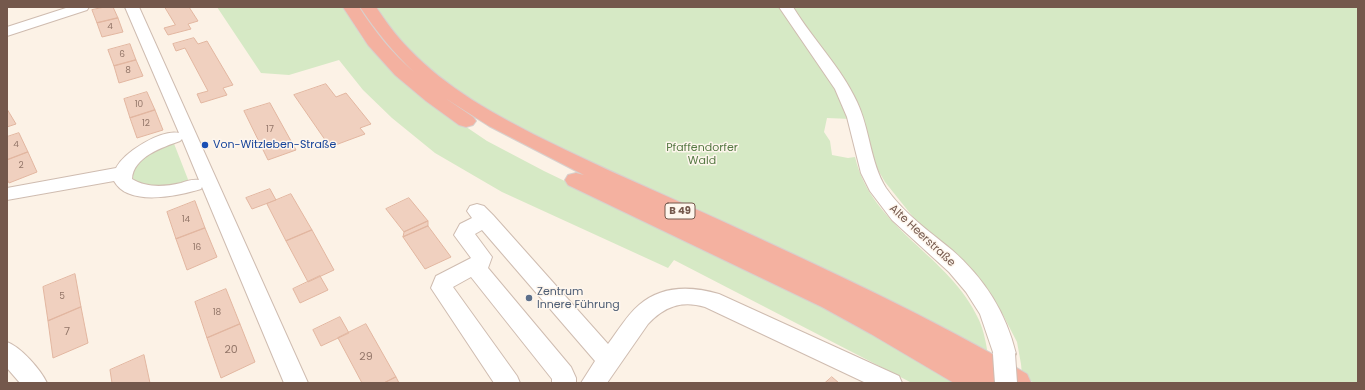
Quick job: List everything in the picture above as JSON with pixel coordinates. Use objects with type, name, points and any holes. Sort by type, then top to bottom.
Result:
[{"type":"highway","name":"B 49","points":[[351,7],[359,22],[373,41],[396,67],[441,104],[472,125],[572,179],[817,294],[921,349],[978,383]]},
{"type":"highway","name":"B 49","points":[[368,7],[394,43],[412,61],[456,96],[493,120],[584,168],[872,302],[947,342],[1017,383]]},
{"type":"street","points":[[7,32],[82,7]]},
{"type":"street","points":[[132,7],[187,130],[296,383]]},
{"type":"street","name":"Alte Heerstraße","points":[[786,7],[797,26],[832,72],[842,88],[855,116],[868,170],[878,190],[897,215],[961,271],[975,288],[996,325],[1004,354],[1006,383]]},
{"type":"street","points":[[123,177],[129,162],[143,151],[174,137]]},
{"type":"street","points":[[123,177],[133,188],[154,192],[172,191],[194,185]]},
{"type":"street","points":[[7,194],[123,177]]},
{"type":"street","points":[[7,202],[123,177]]},
{"type":"street","points":[[508,383],[443,291],[442,285],[448,279],[475,267],[480,263],[482,257],[466,238],[464,233],[482,216],[609,361]]},
{"type":"street","points":[[475,267],[562,374],[564,383]]},
{"type":"street","points":[[593,383],[640,318],[648,310],[668,299],[688,294],[712,300],[890,383]]},
{"type":"street","points":[[7,352],[35,383]]},
{"type":"green space","points":[[217,7],[346,7],[352,21],[363,39],[388,66],[453,118],[487,141],[544,171],[828,308],[961,383],[912,383],[674,260],[668,268],[502,192],[435,153],[392,118],[363,90],[339,60],[289,75],[261,73]]},
{"type":"green space","name":"Pfaffendorfer Wald","points":[[372,7],[781,7],[829,74],[851,119],[827,118],[824,132],[830,141],[832,155],[848,158],[855,157],[864,182],[877,204],[912,241],[950,277],[966,297],[981,324],[988,355],[493,115],[431,71],[387,30]]},
{"type":"green space","points":[[790,7],[1358,7],[1358,383],[1034,383],[1022,375],[1017,342],[991,295],[917,222],[885,182],[875,165],[867,140]]},
{"type":"green space","points":[[173,141],[189,182],[151,187],[144,186],[132,179],[133,166],[139,159]]},
{"type":"building","points":[[113,7],[118,18],[97,23],[92,10]]},
{"type":"building","points":[[165,7],[189,7],[198,21],[188,24],[191,29],[168,35],[164,28],[175,25]]},
{"type":"building","points":[[118,18],[123,32],[102,37],[97,23]]},
{"type":"building","points":[[194,38],[198,44],[207,41],[233,85],[223,88],[227,95],[201,103],[197,94],[208,91],[185,48],[176,51],[173,44]]},
{"type":"building","points":[[130,44],[136,60],[114,66],[108,50]]},
{"type":"building","points":[[136,60],[143,76],[119,83],[114,66]]},
{"type":"building","points":[[326,84],[336,97],[346,93],[371,124],[360,128],[365,134],[330,147],[294,95]]},
{"type":"building","points":[[147,92],[155,110],[130,118],[124,99]]},
{"type":"building","points":[[270,103],[296,150],[268,160],[244,111]]},
{"type":"building","points":[[7,109],[16,124],[7,127]]},
{"type":"building","points":[[155,110],[163,130],[137,138],[130,118]]},
{"type":"building","points":[[19,133],[28,152],[7,160],[7,137]]},
{"type":"building","points":[[28,152],[37,172],[9,183],[7,179],[7,160]]},
{"type":"building","points":[[270,189],[276,200],[252,209],[246,198]]},
{"type":"building","points":[[291,194],[312,230],[286,241],[267,204]]},
{"type":"building","points":[[409,198],[428,221],[404,232],[386,209]]},
{"type":"building","points":[[195,201],[205,228],[176,239],[167,212]]},
{"type":"building","points":[[428,221],[428,226],[403,237],[404,232]]},
{"type":"building","points":[[428,226],[451,257],[425,269],[403,237]]},
{"type":"building","points":[[205,228],[217,257],[187,270],[176,239]]},
{"type":"building","points":[[312,230],[334,270],[308,282],[286,241]]},
{"type":"building","points":[[75,274],[81,307],[48,321],[43,287]]},
{"type":"building","points":[[320,276],[328,290],[300,303],[293,289]]},
{"type":"building","points":[[226,289],[240,324],[207,338],[195,302]]},
{"type":"building","points":[[81,307],[88,343],[53,358],[48,321]]},
{"type":"building","points":[[340,317],[349,333],[321,346],[313,330]]},
{"type":"building","points":[[240,324],[255,362],[221,378],[207,338]]},
{"type":"building","points":[[366,324],[396,377],[384,383],[362,383],[338,338]]},
{"type":"building","points":[[144,355],[150,383],[112,383],[110,370]]},
{"type":"building","points":[[396,377],[399,383],[384,383]]},
{"type":"building","points":[[832,377],[839,383],[825,383]]},
{"type":"place","name":"Von-Witzleben-Straße","points":[[205,145]]},
{"type":"place","name":"Zentrum Innere Führung","points":[[529,298]]}]
